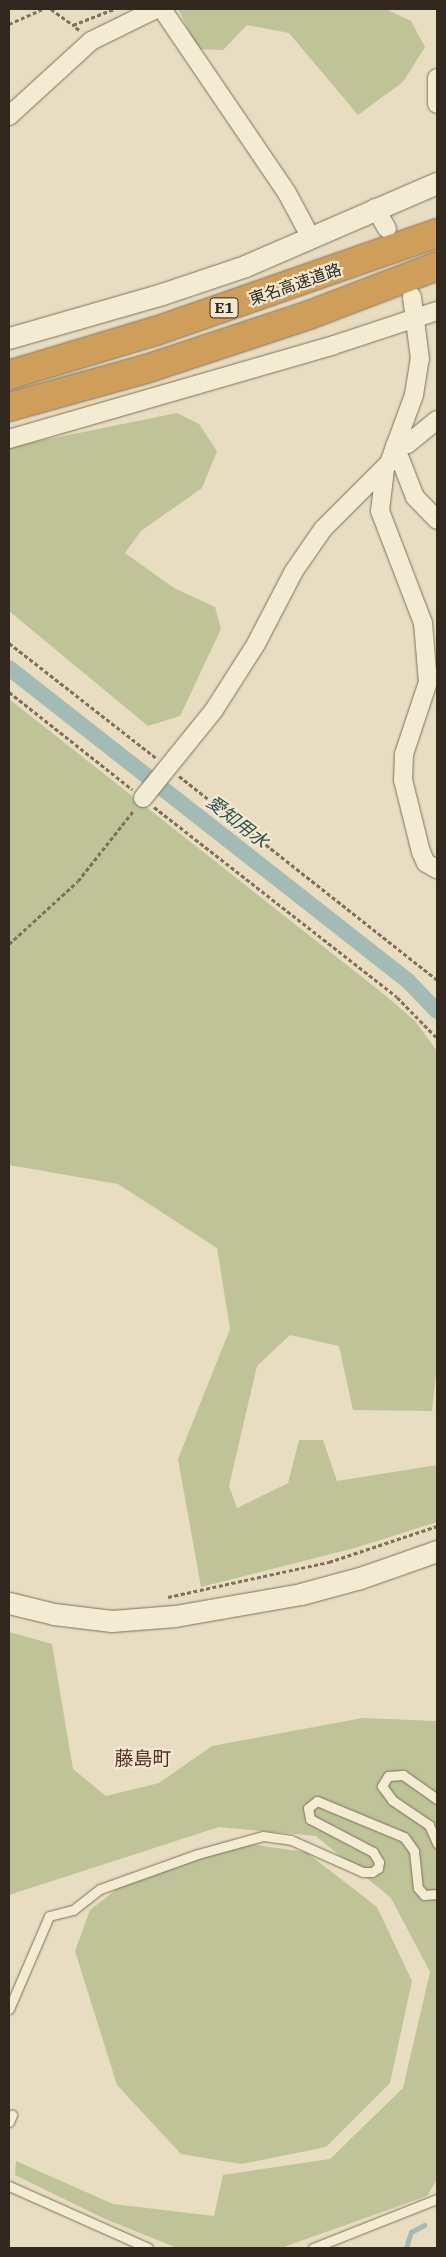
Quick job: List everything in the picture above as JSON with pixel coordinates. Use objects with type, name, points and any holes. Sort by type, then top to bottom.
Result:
[{"type":"highway","name":"東名高速道路","points":[[9,375],[156,331],[437,233]]},
{"type":"highway","name":"東名高速道路","points":[[9,407],[146,369],[309,315],[437,266]]},
{"type":"street","points":[[9,116],[91,41],[156,9]]},
{"type":"street","points":[[162,9],[287,194],[310,236]]},
{"type":"street","points":[[437,78],[437,104]]},
{"type":"street","points":[[9,338],[162,294],[244,266],[375,208],[437,183]]},
{"type":"street","points":[[375,208],[387,229]]},
{"type":"street","points":[[412,297],[420,359],[414,395],[385,468],[380,511],[422,623],[428,682],[404,754],[403,780],[421,852],[426,863],[437,869]]},
{"type":"street","points":[[9,439],[416,319],[437,311]]},
{"type":"street","points":[[395,446],[407,444],[437,420]]},
{"type":"street","points":[[395,446],[415,496],[437,520]]},
{"type":"street","points":[[143,798],[214,710],[256,644],[294,571],[323,530],[385,468]]},
{"type":"street","points":[[9,1603],[54,1614],[112,1621],[176,1616],[301,1594],[360,1578],[437,1551]]},
{"type":"lane","points":[[437,1799],[403,1776],[388,1776],[382,1786],[392,1800],[429,1826],[437,1843]]},
{"type":"lane","points":[[9,2009],[49,1916],[72,1910],[100,1889],[198,1854],[263,1836],[291,1840],[363,1872],[372,1872],[378,1868],[379,1862],[373,1852],[310,1819],[308,1808],[317,1801],[404,1837],[414,1851],[418,1888],[424,1895],[437,1894]]},
{"type":"lane","points":[[9,2186],[133,2246],[148,2248]]},
{"type":"lane","points":[[313,2248],[437,2199]]},
{"type":"path","points":[[9,24],[42,9]]},
{"type":"path","points":[[51,9],[73,25]]},
{"type":"path","points":[[9,643],[437,980]]},
{"type":"path","points":[[9,692],[396,997],[437,1038]]},
{"type":"path","points":[[9,944],[78,881],[143,798]]},
{"type":"path","points":[[166,1597],[329,1562],[437,1526]]},
{"type":"green space","points":[[178,9],[386,9],[411,21],[425,47],[403,82],[358,115],[289,33],[247,25],[223,50],[198,49]]},
{"type":"green space","points":[[177,413],[199,424],[217,451],[202,488],[141,531],[125,553],[174,588],[215,607],[221,629],[180,716],[148,726],[9,611],[9,447]]},
{"type":"green space","points":[[9,699],[386,996],[415,1021],[437,1051],[437,1364],[432,1411],[353,1410],[339,1346],[290,1335],[257,1366],[229,1486],[237,1508],[288,1483],[299,1440],[323,1440],[337,1481],[437,1465],[437,1522],[355,1548],[201,1587],[178,1459],[230,1329],[217,1248],[118,1184],[9,1165]]},
{"type":"green space","points":[[9,1632],[52,1644],[73,1769],[106,1796],[159,1783],[212,1746],[362,1718],[437,1721],[437,2179],[427,2196],[281,2248],[177,2248],[103,2218],[15,2175],[16,2161],[113,2204],[214,2216],[223,2175],[330,2159],[403,2088],[430,1972],[391,1898],[316,1836],[219,1827],[9,1895]]},
{"type":"green space","points":[[227,1841],[306,1852],[377,1907],[412,1981],[390,2083],[326,2147],[241,2164],[181,2154],[117,2085],[75,1951],[90,1910],[118,1888]]},
{"type":"waterway","name":"愛知用水","points":[[9,668],[408,981],[437,1011]]},
{"type":"waterway","points":[[406,2248],[411,2232],[424,2225]]},
{"type":"district","name":"藤島町","points":[[143,1759]]}]
